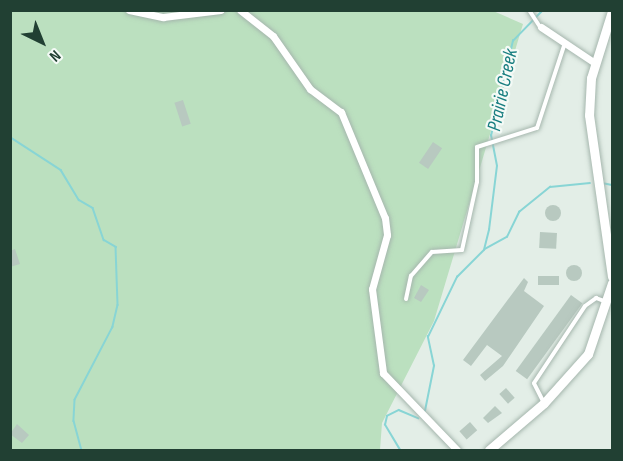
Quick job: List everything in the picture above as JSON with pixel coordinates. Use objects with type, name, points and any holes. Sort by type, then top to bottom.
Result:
[{"type":"main road","points":[[612,11],[595,63],[590,149],[612,276]]},
{"type":"main road","points":[[489,450],[544,403],[588,354],[609,303],[612,283]]},
{"type":"street","points":[[129,10],[163,17],[221,10]]},
{"type":"street","points":[[240,10],[273,36],[310,89],[341,112],[385,218],[387,235],[372,289],[383,373],[458,450]]},
{"type":"street","points":[[541,27],[595,63]]},
{"type":"lane","points":[[530,13],[541,27]]},
{"type":"lane","points":[[406,299],[411,276],[429,254],[462,250],[475,192],[477,147],[487,142],[523,137],[537,128],[566,43]]},
{"type":"lane","points":[[544,403],[534,383],[585,306],[597,298],[609,303]]},
{"type":"green space","points":[[491,10],[523,24],[434,321],[382,423],[380,450],[11,450],[10,11]]},
{"type":"building","points":[[183,100],[191,124],[182,127],[174,103]]},
{"type":"building","points":[[433,142],[442,148],[428,169],[419,163]]},
{"type":"building","points":[[553,205],[559,207],[561,213],[559,219],[553,221],[547,219],[545,213],[547,207]]},
{"type":"building","points":[[540,232],[557,233],[556,249],[539,248]]},
{"type":"building","points":[[15,249],[20,264],[10,267],[10,251]]},
{"type":"building","points":[[574,265],[580,267],[582,273],[580,279],[574,281],[568,279],[566,273],[568,267]]},
{"type":"building","points":[[538,276],[559,276],[559,285],[538,285]]},
{"type":"building","points":[[524,278],[528,282],[524,291],[544,306],[503,366],[485,381],[480,375],[502,356],[487,345],[471,366],[463,360]]},
{"type":"building","points":[[421,285],[429,290],[421,302],[414,298]]},
{"type":"building","points":[[571,295],[582,303],[527,379],[516,371]]},
{"type":"building","points":[[506,388],[515,398],[508,404],[499,394]]},
{"type":"building","points":[[495,406],[502,413],[488,423],[483,418]]},
{"type":"building","points":[[470,422],[477,430],[467,439],[459,431]]},
{"type":"building","points":[[17,424],[29,435],[22,443],[10,434]]},
{"type":"waterway","name":"Prairie Creek","points":[[425,411],[434,366],[428,337],[457,277],[484,250],[489,230],[497,166],[491,136],[513,41],[543,10]]},
{"type":"waterway","points":[[10,137],[61,170],[79,200],[93,208],[104,240],[116,247],[118,305],[113,327],[75,400],[74,421],[82,450]]},
{"type":"waterway","points":[[485,249],[507,237],[519,212],[550,187],[590,183]]},
{"type":"waterway","points":[[602,183],[612,185]]},
{"type":"waterway","name":"Prairie Creek","points":[[400,450],[385,425],[387,416],[399,410],[418,418]]}]
